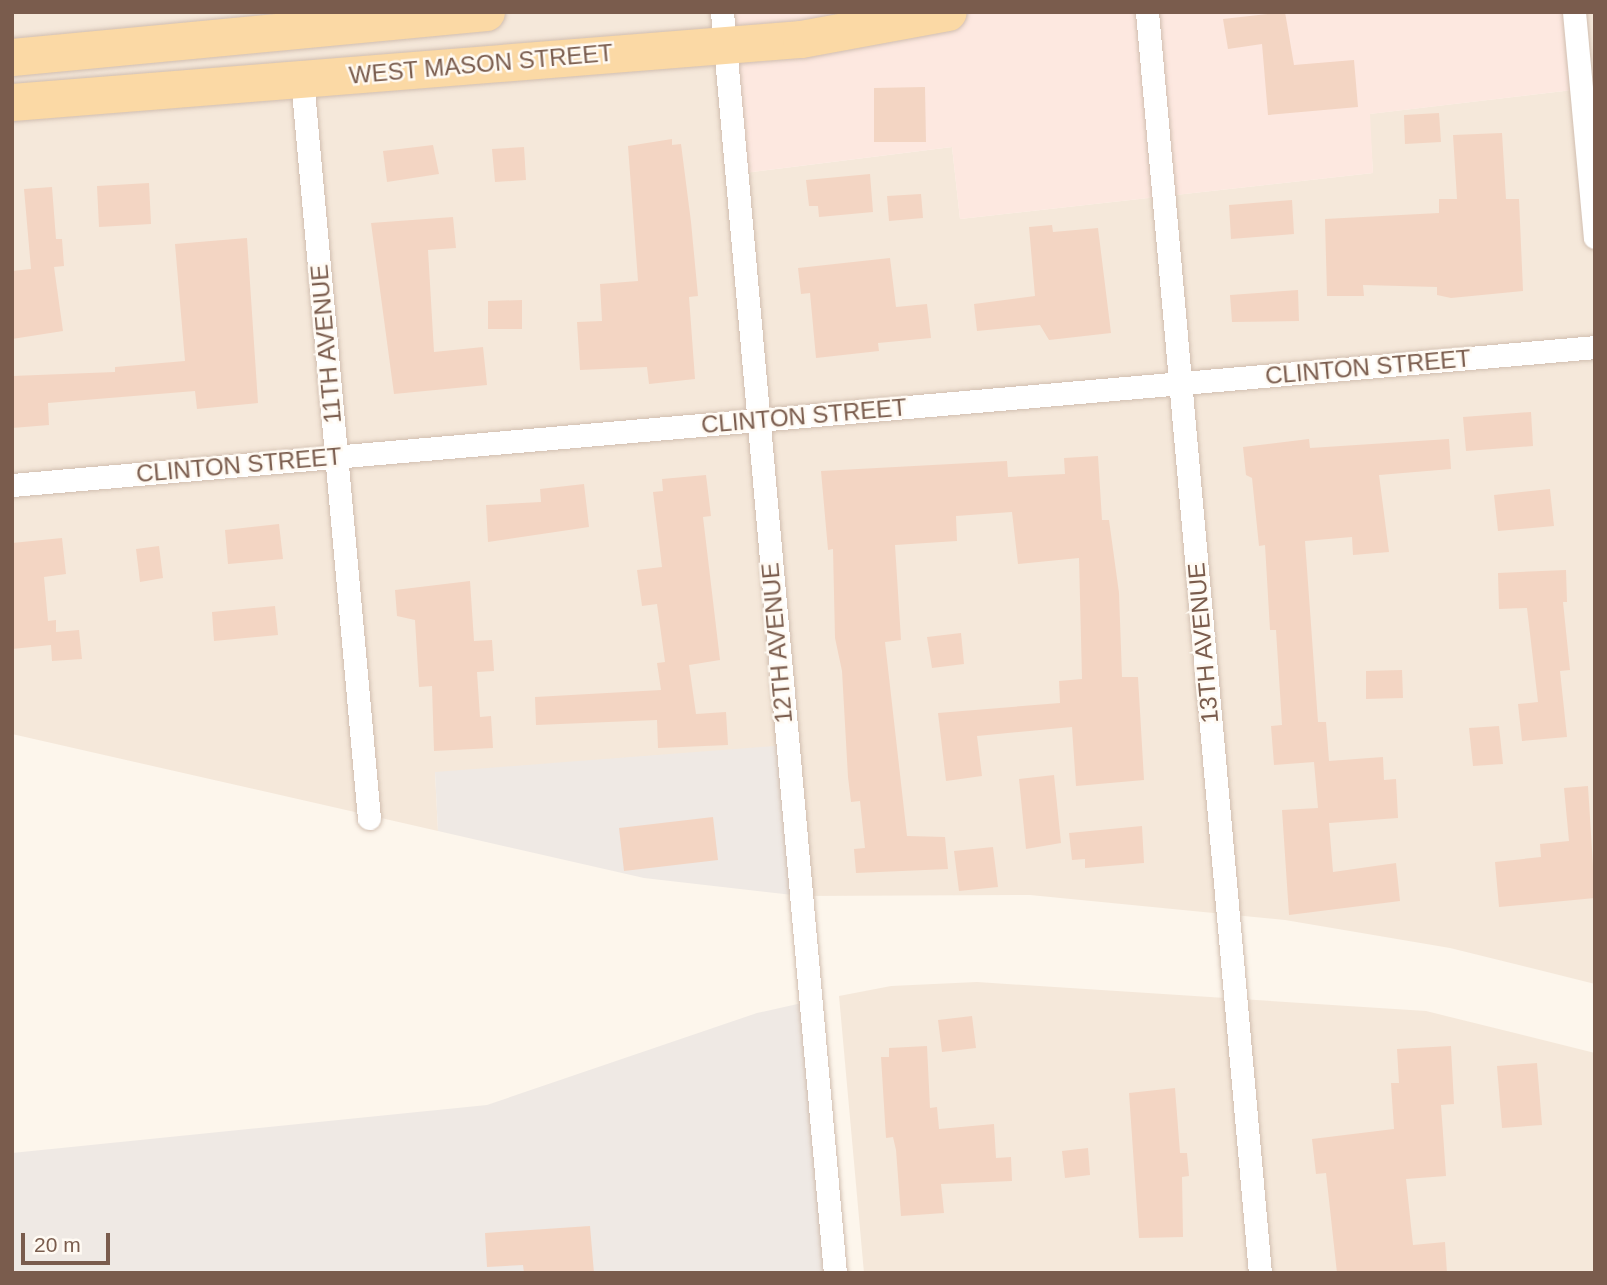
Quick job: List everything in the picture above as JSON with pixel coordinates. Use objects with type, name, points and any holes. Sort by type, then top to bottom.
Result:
[{"type":"main road","name":"WEST MASON STREET","points":[[12,57],[297,22],[486,12]]},
{"type":"main road","name":"WEST MASON STREET","points":[[12,102],[302,79],[724,28],[846,33],[948,12]]},
{"type":"street","name":"13TH AVENUE","points":[[1147,12],[1259,1273]]},
{"type":"street","points":[[1574,12],[1595,237]]},
{"type":"street","name":"12TH AVENUE","points":[[724,28],[835,1273]]},
{"type":"street","name":"11TH AVENUE","points":[[302,79],[369,818]]},
{"type":"street","name":"CLINTON STREET","points":[[12,485],[1595,347]]},
{"type":"shaded area","points":[[12,12],[722,12],[736,174],[952,147],[960,219],[1373,173],[1369,114],[1581,89],[1574,12],[1595,12],[1595,984],[1450,948],[1285,920],[1030,895],[801,896],[435,772],[438,831],[12,734]]},
{"type":"shaded area","points":[[722,12],[1574,12],[1581,89],[1370,114],[1373,173],[960,219],[952,147],[736,174]]},
{"type":"shaded area","points":[[787,745],[801,896],[644,878],[438,831],[435,772]]},
{"type":"shaded area","points":[[977,982],[1426,1011],[1595,1053],[1595,1273],[864,1273],[839,996],[891,986]]},
{"type":"shaded area","points":[[811,1001],[835,1273],[12,1273],[12,1153],[487,1105],[757,1013]]},
{"type":"building","points":[[1285,12],[1294,65],[1354,60],[1358,107],[1268,115],[1262,44],[1228,49],[1223,19]]},
{"type":"building","points":[[925,87],[926,142],[874,142],[874,88]]},
{"type":"building","points":[[1439,113],[1441,142],[1405,144],[1404,115]]},
{"type":"building","points":[[1502,133],[1506,199],[1519,199],[1523,291],[1451,298],[1437,295],[1437,287],[1363,285],[1364,296],[1327,296],[1325,219],[1439,213],[1439,199],[1457,199],[1453,135]]},
{"type":"building","points":[[672,139],[672,145],[681,144],[691,222],[698,296],[689,297],[695,379],[649,384],[647,367],[580,370],[577,322],[602,321],[600,284],[638,281],[628,146]]},
{"type":"building","points":[[433,145],[439,174],[387,182],[383,151]]},
{"type":"building","points":[[524,147],[526,180],[495,182],[492,149]]},
{"type":"building","points":[[870,174],[873,212],[819,217],[818,206],[809,206],[806,180]]},
{"type":"building","points":[[149,183],[151,224],[99,227],[97,186]]},
{"type":"building","points":[[52,187],[56,239],[62,239],[64,266],[54,267],[63,331],[12,339],[12,271],[31,269],[24,189]]},
{"type":"building","points":[[921,194],[923,218],[889,221],[887,196]]},
{"type":"building","points":[[1292,200],[1294,234],[1231,239],[1229,205]]},
{"type":"building","points":[[453,217],[456,248],[428,250],[434,352],[483,347],[487,385],[394,394],[371,223]]},
{"type":"building","points":[[1052,225],[1053,232],[1098,228],[1111,333],[1049,340],[1040,325],[977,331],[974,304],[1035,296],[1029,227]]},
{"type":"building","points":[[247,238],[258,403],[197,409],[195,391],[48,403],[49,425],[12,428],[12,376],[115,372],[115,367],[185,361],[175,244]]},
{"type":"building","points":[[890,258],[896,307],[927,304],[931,338],[878,343],[879,351],[816,358],[810,293],[801,294],[798,268]]},
{"type":"building","points":[[1298,290],[1299,321],[1232,322],[1230,295]]},
{"type":"building","points":[[522,300],[522,329],[488,329],[488,301]]},
{"type":"building","points":[[1531,412],[1533,446],[1466,451],[1463,417]]},
{"type":"building","points":[[1309,439],[1310,448],[1449,439],[1451,469],[1379,475],[1389,552],[1353,555],[1352,537],[1305,541],[1318,722],[1326,722],[1329,761],[1383,757],[1384,780],[1396,779],[1398,818],[1329,823],[1333,872],[1396,863],[1400,901],[1289,915],[1282,810],[1318,808],[1314,762],[1274,765],[1271,726],[1282,725],[1276,630],[1270,630],[1265,545],[1259,546],[1252,478],[1246,475],[1243,447]]},
{"type":"building","points":[[1098,456],[1102,520],[1109,520],[1119,593],[1122,677],[1138,677],[1144,780],[1076,786],[1072,727],[977,736],[982,776],[946,781],[938,713],[1060,703],[1059,681],[1082,679],[1079,558],[1018,564],[1012,512],[956,516],[957,541],[895,545],[901,640],[885,642],[907,836],[945,837],[948,869],[856,873],[854,849],[865,848],[860,801],[851,802],[848,777],[842,671],[835,638],[833,549],[828,550],[821,471],[1007,461],[1008,477],[1065,474],[1064,458]]},
{"type":"building","points":[[706,475],[711,516],[703,517],[720,660],[689,665],[696,714],[726,712],[728,745],[658,748],[657,720],[536,725],[535,697],[661,690],[657,663],[665,662],[657,604],[642,606],[637,570],[662,567],[653,492],[663,491],[662,479]]},
{"type":"building","points":[[584,484],[589,527],[488,542],[486,505],[541,502],[540,489]]},
{"type":"building","points":[[1550,489],[1554,526],[1498,531],[1494,495]]},
{"type":"building","points":[[279,524],[283,559],[228,564],[225,530]]},
{"type":"building","points":[[62,538],[66,574],[44,577],[48,621],[56,620],[56,632],[79,630],[82,659],[52,661],[51,645],[12,649],[12,543]]},
{"type":"building","points":[[159,546],[163,578],[140,582],[136,549]]},
{"type":"building","points":[[1566,570],[1567,602],[1563,602],[1570,670],[1560,671],[1567,737],[1522,741],[1518,704],[1538,702],[1527,608],[1499,609],[1498,573]]},
{"type":"building","points":[[470,581],[474,641],[492,640],[494,671],[477,672],[480,717],[491,716],[493,748],[434,751],[432,686],[419,687],[415,620],[397,616],[395,590]]},
{"type":"building","points":[[275,606],[278,635],[214,641],[212,612]]},
{"type":"building","points":[[961,633],[964,664],[932,668],[927,637]]},
{"type":"building","points":[[1402,670],[1403,698],[1366,699],[1366,671]]},
{"type":"building","points":[[1499,726],[1503,764],[1473,766],[1469,728]]},
{"type":"building","points":[[1054,775],[1061,843],[1026,849],[1019,779]]},
{"type":"building","points":[[1588,786],[1595,898],[1499,907],[1495,862],[1541,857],[1540,844],[1569,841],[1564,788]]},
{"type":"building","points":[[713,817],[718,860],[624,871],[619,828]]},
{"type":"building","points":[[1142,826],[1144,863],[1085,868],[1085,859],[1072,860],[1069,833]]},
{"type":"building","points":[[993,847],[998,887],[959,891],[954,851]]},
{"type":"building","points":[[972,1016],[976,1048],[942,1052],[938,1020]]},
{"type":"building","points":[[927,1046],[930,1108],[937,1107],[939,1129],[994,1124],[996,1158],[1011,1157],[1012,1181],[941,1184],[944,1213],[901,1216],[896,1150],[893,1137],[886,1138],[881,1057],[889,1057],[889,1048]]},
{"type":"building","points":[[1451,1046],[1454,1104],[1441,1105],[1446,1176],[1406,1179],[1413,1245],[1445,1242],[1447,1273],[1337,1273],[1326,1173],[1316,1174],[1312,1139],[1394,1129],[1391,1083],[1399,1083],[1397,1049]]},
{"type":"building","points":[[1537,1063],[1542,1125],[1502,1128],[1497,1066]]},
{"type":"building","points":[[1175,1088],[1180,1153],[1187,1153],[1189,1176],[1182,1177],[1183,1237],[1139,1238],[1129,1093]]},
{"type":"building","points":[[1088,1148],[1090,1175],[1065,1178],[1062,1151]]},
{"type":"building","points":[[590,1226],[594,1273],[524,1273],[523,1265],[487,1267],[485,1233]]}]
